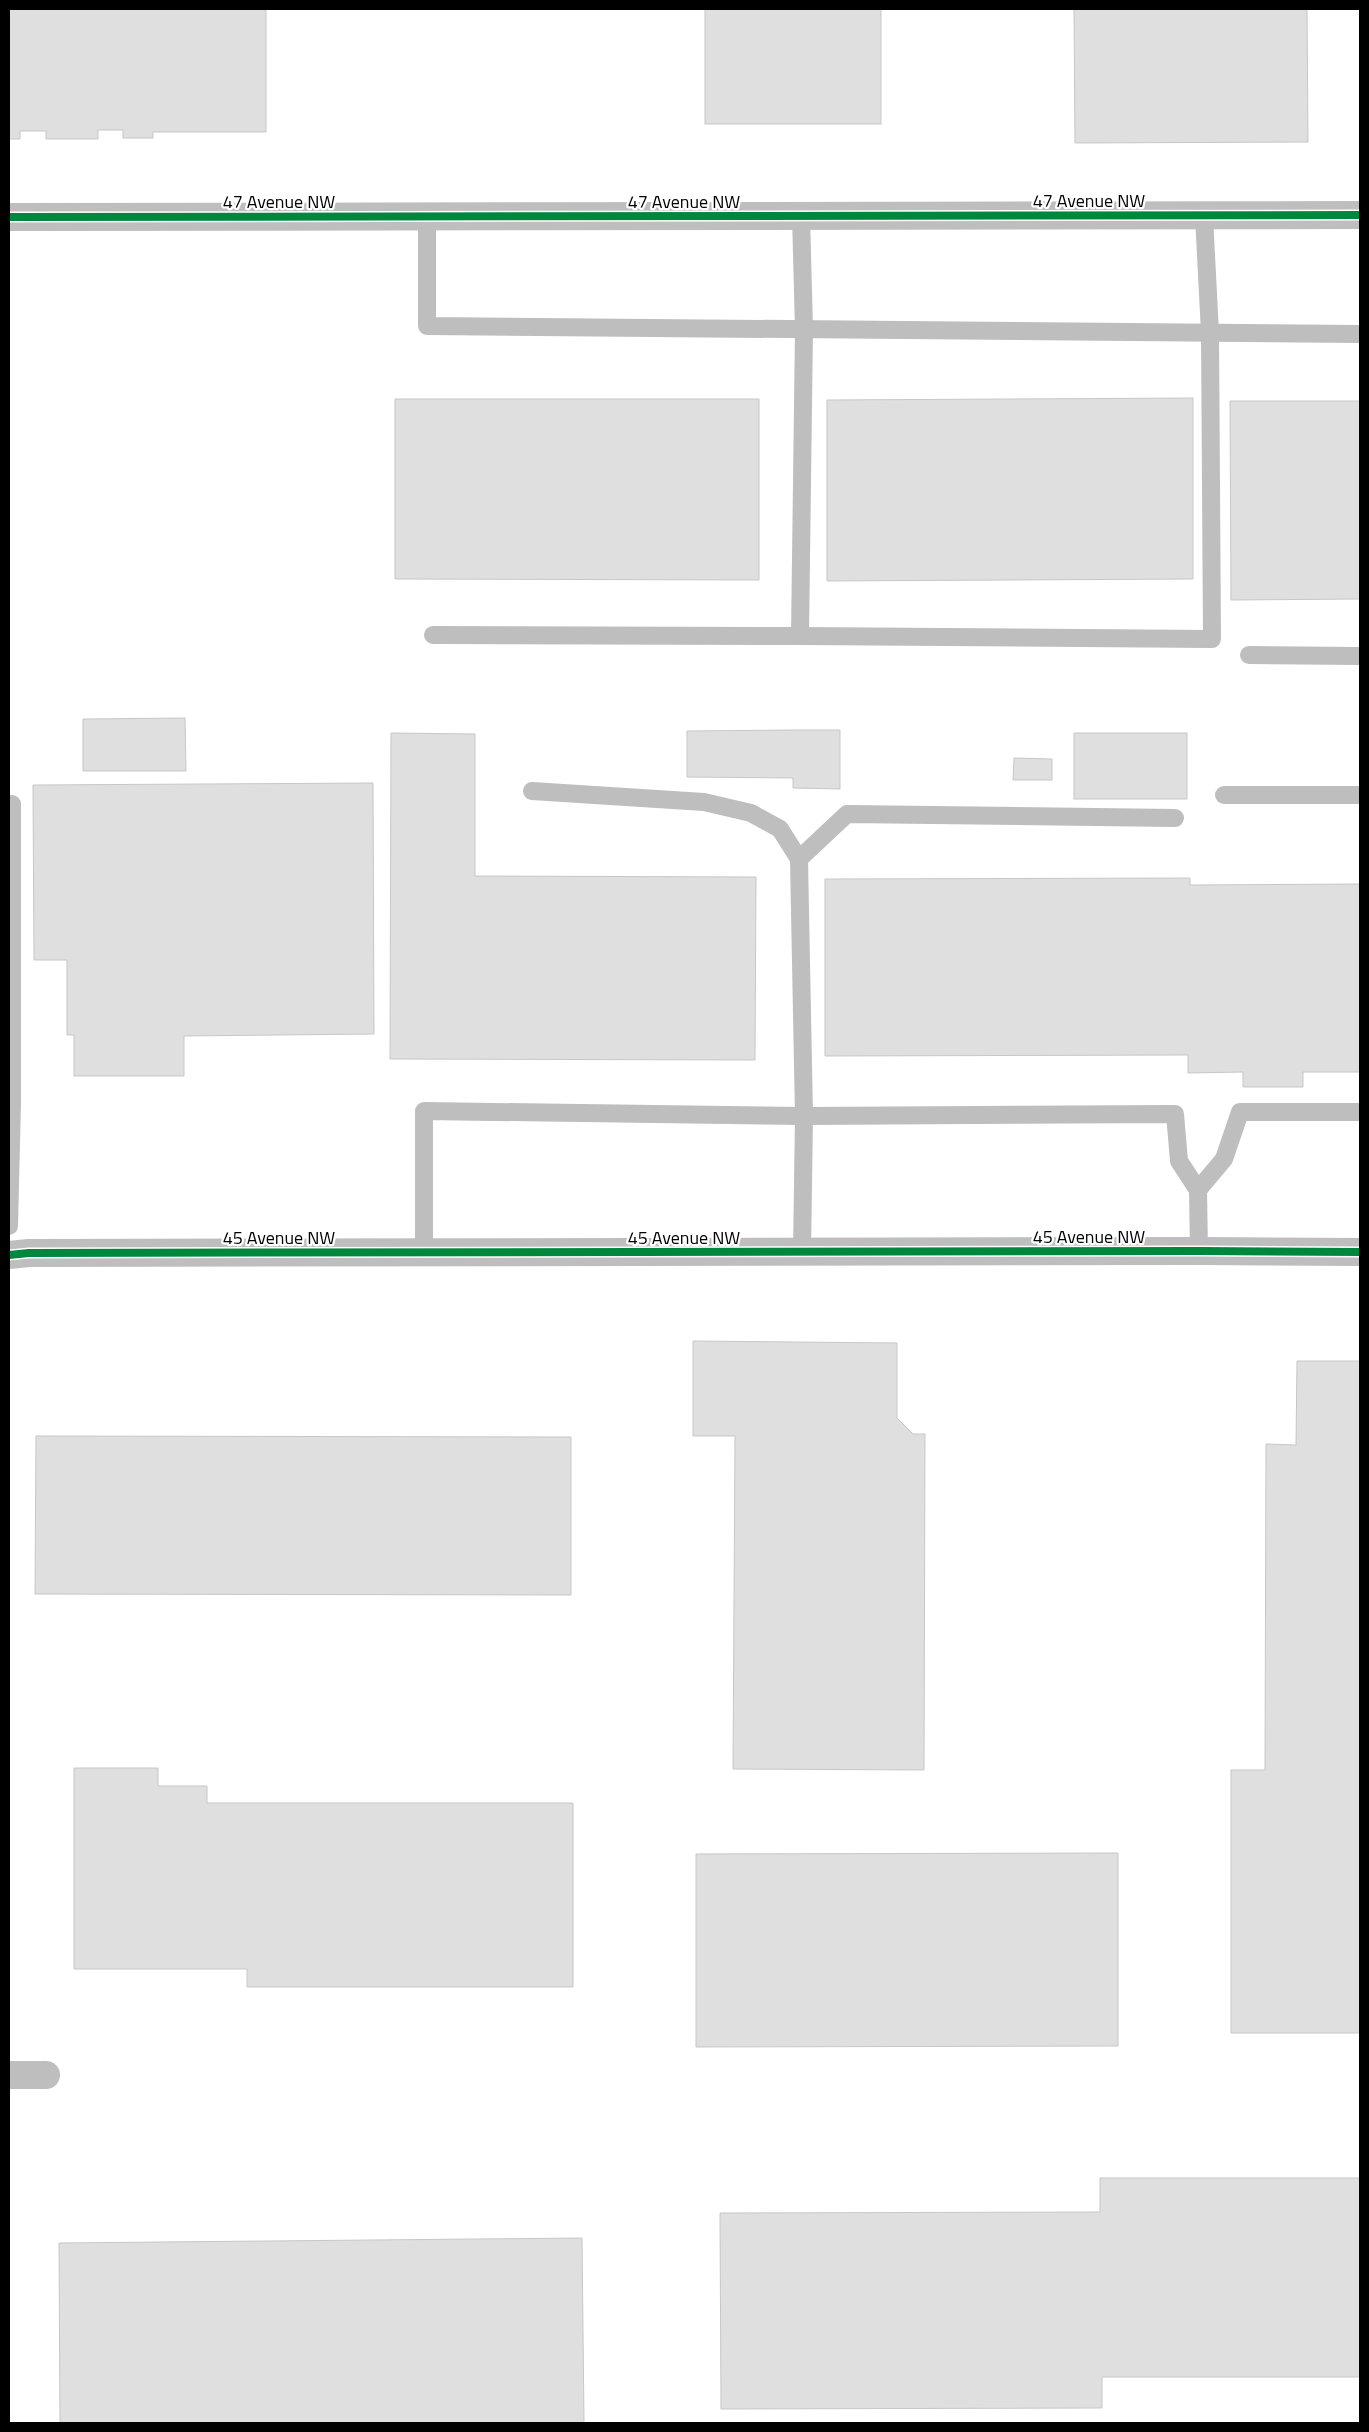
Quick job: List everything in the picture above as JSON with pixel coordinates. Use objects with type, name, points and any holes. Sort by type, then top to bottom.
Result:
[{"type":"street","name":"47 Avenue NW","points":[[9,217],[1360,216]]},
{"type":"street","name":"45 Avenue NW","points":[[9,1255],[28,1253],[424,1252],[1360,1252]]},
{"type":"street","points":[[9,2075],[46,2075]]},
{"type":"lane","points":[[800,636],[804,329],[801,216]]},
{"type":"lane","points":[[433,635],[1212,639],[1210,333],[1204,216]]},
{"type":"lane","points":[[427,217],[427,326],[1360,334]]},
{"type":"lane","points":[[1249,655],[1360,656]]},
{"type":"lane","points":[[532,791],[704,802],[751,813],[780,829],[800,860],[804,1116],[802,1252]]},
{"type":"lane","points":[[1224,795],[1360,795]]},
{"type":"lane","points":[[9,804],[12,804],[9,1226]]},
{"type":"lane","points":[[800,860],[847,814],[1174,818]]},
{"type":"lane","points":[[424,1252],[424,1111],[804,1116],[1175,1114],[1179,1161],[1198,1190],[1199,1251]]},
{"type":"lane","points":[[1198,1190],[1224,1159],[1240,1112],[1360,1112]]},
{"type":"building","points":[[9,9],[266,9],[266,132],[153,132],[153,138],[123,138],[123,130],[98,130],[98,139],[46,139],[46,131],[20,131],[20,139],[9,139]]},
{"type":"building","points":[[705,9],[881,9],[881,124],[705,124]]},
{"type":"building","points":[[1074,9],[1307,9],[1308,142],[1075,143]]},
{"type":"building","points":[[1193,398],[1193,579],[827,581],[827,400]]},
{"type":"building","points":[[395,399],[759,399],[759,580],[395,579]]},
{"type":"building","points":[[1230,401],[1360,401],[1360,599],[1231,600]]},
{"type":"building","points":[[185,718],[186,771],[83,771],[83,719]]},
{"type":"building","points":[[840,730],[840,789],[793,788],[793,778],[687,777],[687,731]]},
{"type":"building","points":[[391,733],[475,734],[475,876],[756,877],[755,1060],[390,1059]]},
{"type":"building","points":[[1074,733],[1187,733],[1187,799],[1074,799]]},
{"type":"building","points":[[1014,758],[1052,759],[1052,780],[1013,780]]},
{"type":"building","points":[[373,783],[374,1034],[184,1036],[184,1076],[74,1076],[74,1035],[67,1035],[67,960],[34,960],[33,785]]},
{"type":"building","points":[[1190,878],[1190,885],[1360,884],[1360,1072],[1303,1072],[1303,1087],[1243,1087],[1243,1072],[1188,1073],[1188,1055],[825,1056],[825,879]]},
{"type":"building","points":[[693,1341],[897,1343],[897,1418],[913,1434],[925,1434],[924,1770],[733,1769],[735,1436],[693,1436]]},
{"type":"building","points":[[1297,1361],[1360,1361],[1360,2033],[1231,2033],[1231,1770],[1265,1770],[1266,1444],[1296,1445]]},
{"type":"building","points":[[36,1436],[571,1437],[571,1595],[35,1594]]},
{"type":"building","points":[[74,1768],[158,1768],[158,1786],[207,1786],[207,1803],[573,1803],[573,1987],[247,1987],[247,1969],[74,1969]]},
{"type":"building","points":[[1118,1853],[1118,2046],[696,2047],[696,1854]]},
{"type":"building","points":[[1100,2178],[1360,2178],[1360,2377],[1102,2377],[1102,2408],[721,2409],[720,2213],[1100,2212]]},
{"type":"building","points":[[582,2238],[584,2423],[60,2423],[59,2243]]},
{"type":"cycle path","points":[[9,217],[1360,215]]},
{"type":"cycle path","points":[[9,1255],[29,1253],[1360,1252]]}]
